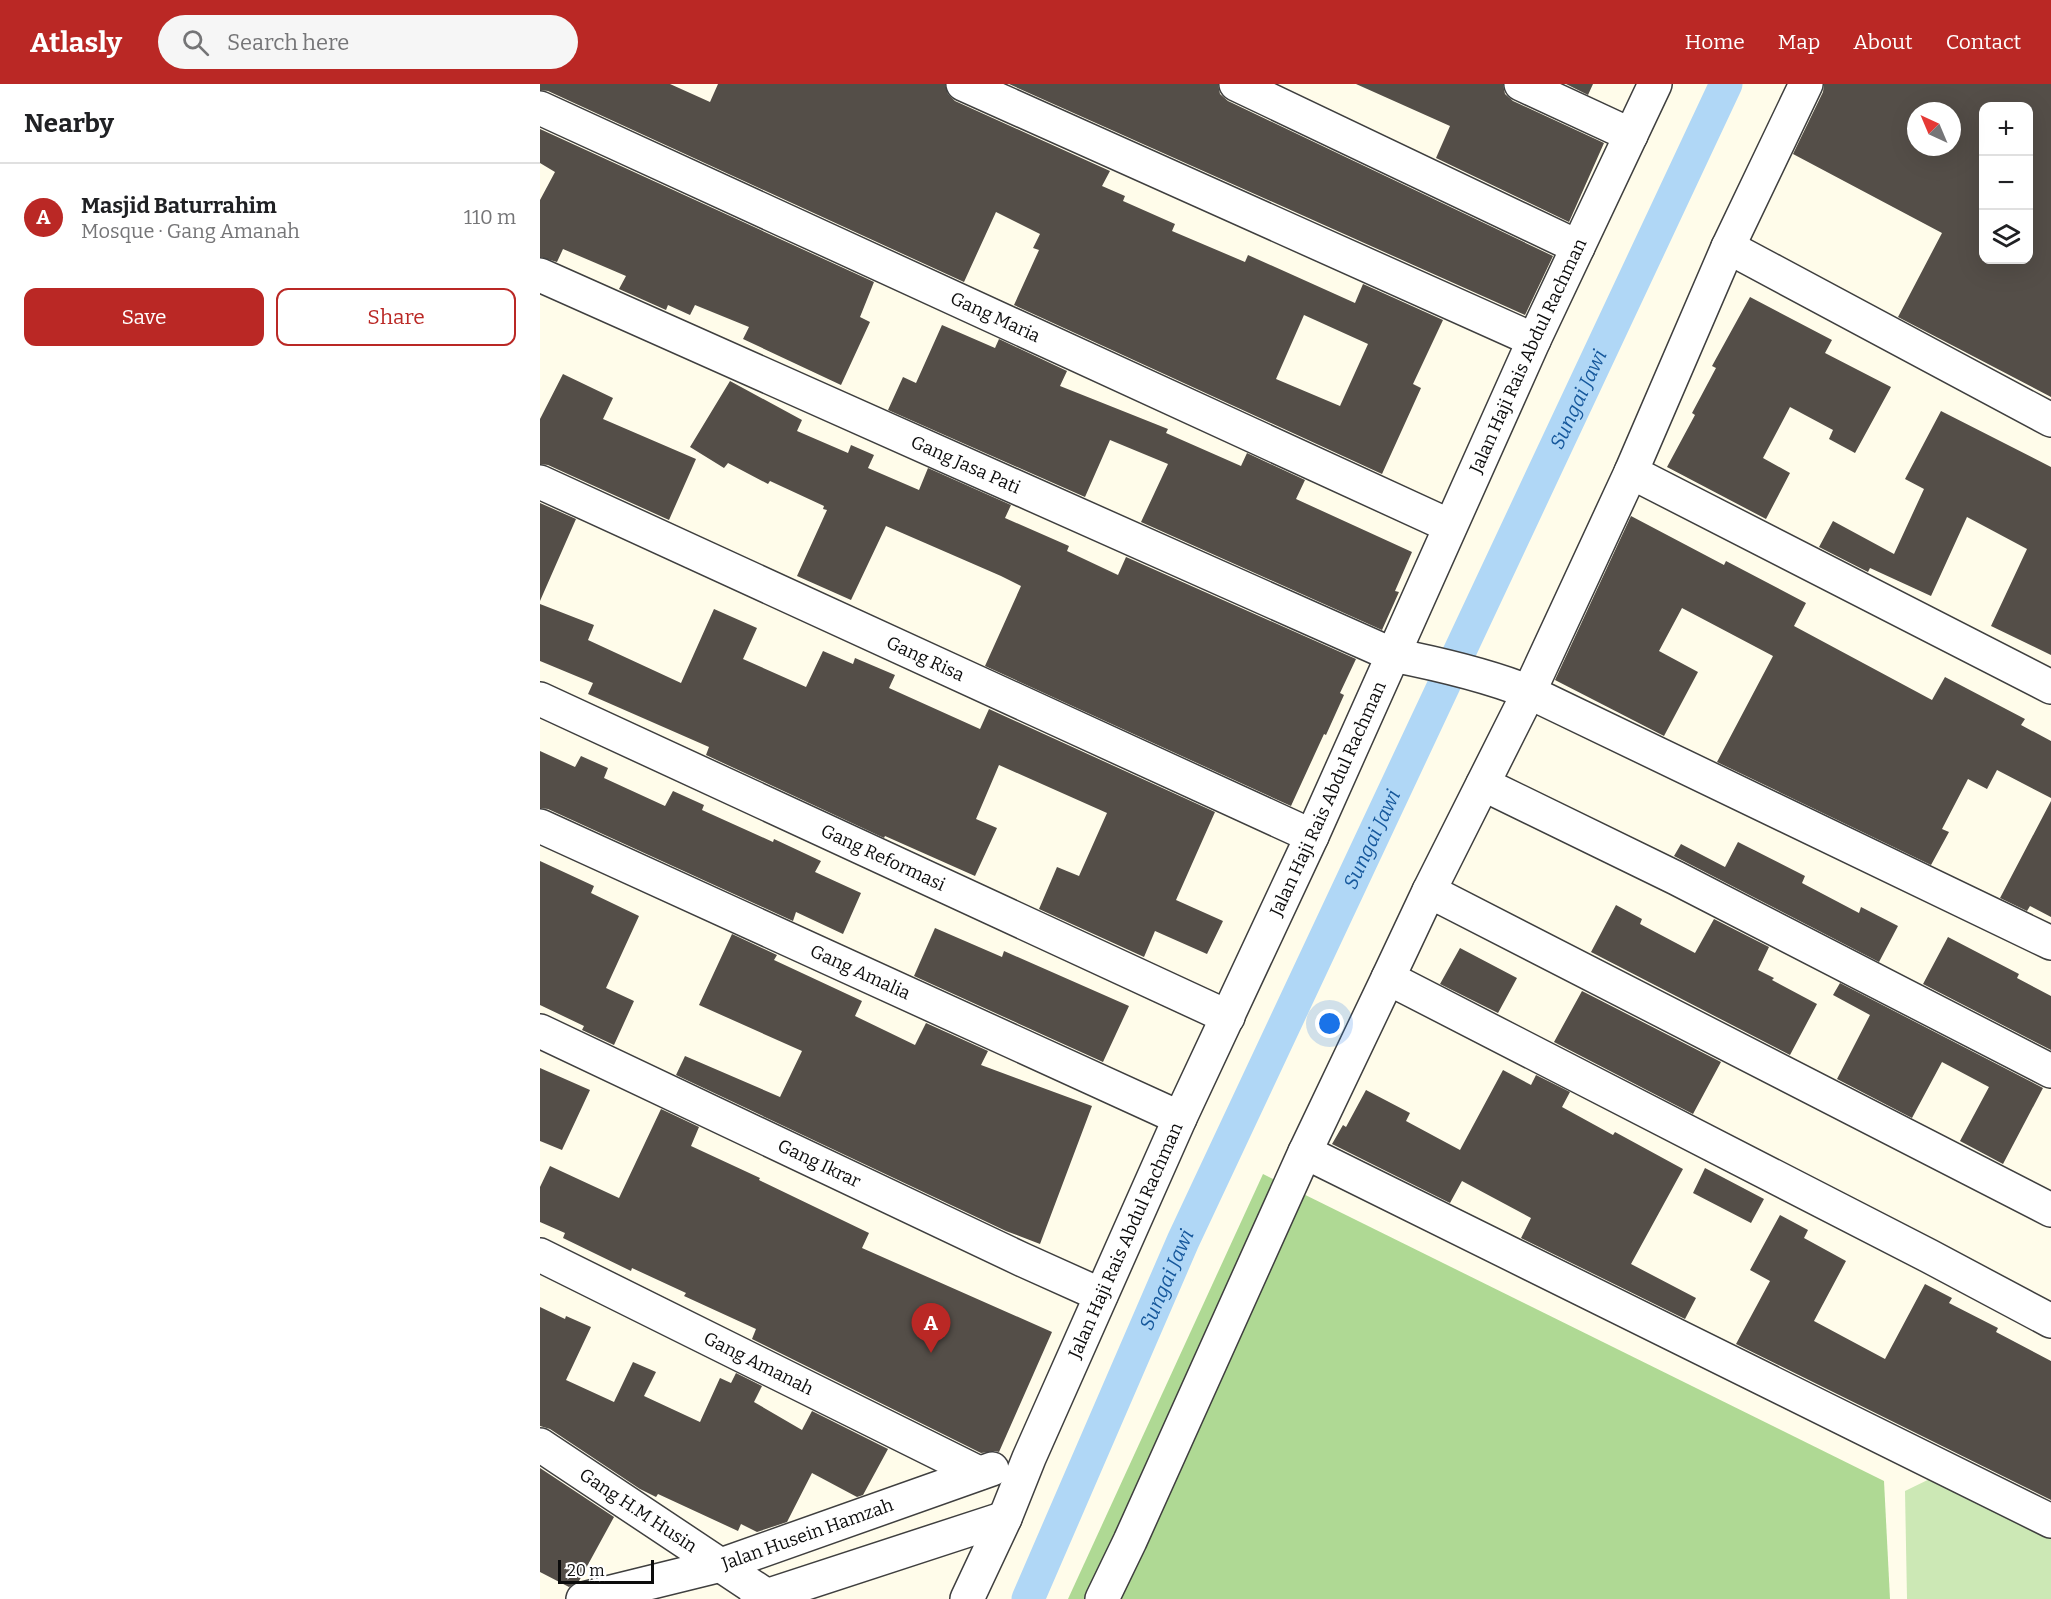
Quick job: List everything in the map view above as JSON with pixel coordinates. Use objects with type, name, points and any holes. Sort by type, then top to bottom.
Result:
[{"type":"street","points":[[963,84],[1534,340]]},
{"type":"street","points":[[1236,84],[1578,247]]},
{"type":"street","points":[[1521,84],[1631,135]]},
{"type":"street","name":"Jalan Haji Rais Abdul Rachman","points":[[967,1599],[1005,1518],[1029,1458],[1180,1118],[1312,836],[1534,340],[1655,84]]},
{"type":"street","points":[[1102,1599],[1305,1152],[1429,891],[1484,784],[1520,689],[1631,472],[1728,247],[1806,84]]},
{"type":"street","name":"Gang Maria","points":[[540,108],[1450,526]]},
{"type":"street","points":[[1728,247],[2051,420]]},
{"type":"street","name":"Gang Jasa Pati","points":[[540,275],[1393,655],[1428,662],[1520,689],[2051,943]]},
{"type":"street","points":[[1631,472],[2051,687]]},
{"type":"street","name":"Gang Risa","points":[[540,482],[1312,836]]},
{"type":"street","name":"Gang Reformasi","points":[[540,699],[1228,1017]]},
{"type":"street","points":[[1484,784],[1676,878],[2051,1071]]},
{"type":"street","name":"Gang Amalia","points":[[540,826],[1180,1118]]},
{"type":"street","points":[[1429,891],[2051,1210]]},
{"type":"street","points":[[1388,978],[2051,1322]]},
{"type":"street","name":"Gang Ikrar","points":[[540,1030],[1101,1295]]},
{"type":"street","points":[[1305,1152],[2051,1521]]},
{"type":"street","name":"Gang Amanah","points":[[540,1254],[979,1473]]},
{"type":"street","name":"Gang H.M Husin","points":[[540,1444],[721,1565],[762,1598]]},
{"type":"street","name":"Jalan Husein Hamzah","points":[[583,1599],[721,1565],[979,1473],[1029,1458]]},
{"type":"street","points":[[762,1598],[1005,1518]]},
{"type":"green space","points":[[1263,1174],[1884,1481],[1890,1599],[1068,1599]]},
{"type":"green space","points":[[1942,1473],[2051,1532],[2051,1599],[1907,1599],[1905,1491]]},
{"type":"building","points":[[540,84],[670,84],[710,102],[718,84],[945,84],[948,94],[955,101],[1110,171],[1102,186],[1125,196],[1123,201],[1175,224],[1172,231],[1245,262],[1248,255],[1355,303],[1363,284],[1443,320],[1413,384],[1421,388],[1382,474],[1014,305],[1039,250],[1033,248],[1040,234],[996,212],[964,282],[548,91],[540,90]],"holes":[[[1304,315],[1368,344],[1340,406],[1276,379]]]},
{"type":"building","points":[[1009,84],[1218,84],[1220,94],[1228,101],[1553,256],[1525,315]]},
{"type":"building","points":[[1356,84],[1503,84],[1505,94],[1513,101],[1604,143],[1569,222],[1436,158],[1450,126]]},
{"type":"building","points":[[1566,84],[1593,84],[1588,95]]},
{"type":"building","points":[[1824,84],[2051,84],[2051,397],[1898,317],[1942,233],[1793,154],[1823,92]]},
{"type":"building","points":[[540,129],[874,282],[860,317],[870,322],[841,385],[743,339],[749,327],[695,305],[690,315],[668,305],[666,310],[619,289],[626,276],[563,249],[557,262],[540,257],[540,200],[555,172],[540,163]]},
{"type":"building","points":[[1750,297],[1832,340],[1825,353],[1891,387],[1855,453],[1829,439],[1833,430],[1790,407],[1763,458],[1790,473],[1766,519],[1667,467],[1695,415],[1692,413],[1716,368],[1712,366]]},
{"type":"building","points":[[942,325],[995,348],[999,339],[1067,371],[1060,386],[1168,429],[1166,433],[1241,466],[1247,453],[1305,480],[1296,499],[1412,552],[1395,591],[1399,592],[1382,630],[1141,522],[1168,464],[1110,440],[1085,497],[888,410],[903,377],[916,383]]},
{"type":"building","points":[[563,374],[613,398],[603,419],[696,459],[669,520],[548,465],[540,464],[540,419]]},
{"type":"building","points":[[730,381],[802,420],[797,431],[848,453],[851,445],[874,455],[868,468],[919,490],[928,468],[1011,505],[1005,518],[1069,546],[1067,551],[1118,575],[1126,557],[1356,659],[1340,693],[1344,695],[1291,806],[985,666],[1021,586],[1001,576],[886,526],[851,600],[797,576],[827,510],[823,509],[824,506],[770,481],[768,484],[728,463],[724,468],[690,447]]},
{"type":"building","points":[[1941,411],[2051,467],[2051,655],[1991,626],[2027,549],[1967,517],[1931,596],[1870,568],[1868,572],[1819,547],[1833,521],[1894,554],[1924,489],[1905,479]]},
{"type":"building","points":[[540,503],[576,519],[540,601]]},
{"type":"building","points":[[1631,516],[1724,565],[1726,561],[1806,603],[1794,626],[1932,700],[1945,677],[2025,719],[2021,725],[2051,741],[2051,798],[1997,770],[1987,789],[1968,779],[1942,829],[1949,832],[1931,865],[1717,762],[1773,656],[1682,608],[1659,651],[1698,672],[1664,736],[1555,680]]},
{"type":"building","points":[[540,604],[594,625],[588,640],[681,683],[714,609],[757,628],[743,659],[806,687],[823,651],[853,664],[855,658],[895,675],[889,688],[980,729],[989,709],[1215,812],[1176,900],[1223,921],[1207,954],[1155,931],[1144,957],[1039,909],[1057,867],[1079,876],[1107,813],[999,765],[976,819],[997,828],[975,876],[885,836],[884,838],[706,755],[709,747],[588,694],[593,683],[540,661]]},
{"type":"building","points":[[540,751],[575,767],[581,756],[608,768],[604,778],[665,806],[673,791],[704,805],[702,810],[821,861],[815,872],[861,893],[843,934],[796,912],[793,921],[548,809],[540,808]]},
{"type":"building","points":[[2051,801],[2051,917],[2030,906],[2027,911],[2000,898]]},
{"type":"building","points":[[1738,842],[1805,876],[1802,883],[1859,913],[1861,907],[1898,926],[1879,962],[1674,856],[1681,844],[1725,867]]},
{"type":"building","points":[[540,861],[594,886],[591,893],[639,916],[606,988],[634,1001],[614,1045],[582,1030],[584,1026],[540,1005]]},
{"type":"building","points":[[1616,905],[1642,919],[1640,924],[1695,953],[1714,919],[1769,947],[1758,970],[1817,1004],[1790,1055],[1591,952]]},
{"type":"building","points":[[935,928],[1002,957],[1004,951],[1129,1006],[1103,1062],[914,976]]},
{"type":"building","points":[[732,934],[777,955],[774,960],[862,1001],[855,1016],[915,1045],[926,1023],[988,1051],[981,1065],[1092,1106],[1040,1244],[1006,1231],[676,1075],[685,1056],[780,1097],[802,1051],[699,1005]]},
{"type":"building","points":[[1948,937],[2019,974],[2017,978],[2051,996],[2051,1050],[1923,984]]},
{"type":"building","points":[[1460,948],[1517,978],[1498,1013],[1440,984]]},
{"type":"building","points":[[1840,983],[2043,1088],[2003,1164],[1960,1141],[1989,1087],[1942,1062],[1912,1118],[1837,1079],[1870,1015],[1833,995]]},
{"type":"building","points":[[1582,991],[1721,1062],[1693,1114],[1554,1042]]},
{"type":"building","points":[[540,1068],[590,1090],[562,1150],[540,1141]]},
{"type":"building","points":[[1503,1070],[1531,1085],[1536,1075],[1570,1092],[1562,1107],[1613,1135],[1615,1132],[1683,1169],[1631,1264],[1696,1298],[1685,1319],[1521,1238],[1531,1218],[1462,1181],[1450,1203],[1332,1144],[1343,1125],[1346,1127],[1366,1090],[1410,1113],[1406,1121],[1460,1150]]},
{"type":"building","points":[[661,1109],[699,1127],[691,1146],[869,1233],[862,1248],[1052,1332],[999,1452],[981,1453],[752,1339],[756,1329],[684,1296],[686,1293],[632,1268],[631,1271],[563,1238],[565,1233],[540,1222],[540,1187],[550,1166],[619,1198]]},
{"type":"building","points":[[1705,1168],[1764,1199],[1751,1223],[1693,1193]]},
{"type":"building","points":[[1780,1215],[1808,1230],[1804,1238],[1846,1261],[1814,1321],[1885,1359],[1925,1284],[1952,1298],[1949,1303],[1998,1328],[1996,1332],[2051,1361],[2051,1500],[1736,1344],[1770,1281],[1750,1270]]},
{"type":"building","points":[[540,1307],[565,1319],[566,1316],[591,1327],[566,1380],[614,1402],[633,1362],[656,1372],[644,1396],[700,1422],[720,1378],[731,1383],[736,1373],[762,1386],[754,1402],[802,1430],[812,1411],[888,1449],[863,1495],[857,1497],[812,1473],[787,1522],[757,1532],[741,1524],[738,1531],[658,1494],[656,1497],[640,1489],[550,1429],[540,1426]]},
{"type":"building","points":[[540,1468],[614,1517],[579,1581],[569,1587],[540,1572]]},
{"type":"waterway","name":"Sungai Jawi","points":[[1028,1599],[1183,1241],[1726,84]]},
{"type":"place","name":"Masjid Baturrahim","points":[[931,1353]]}]
